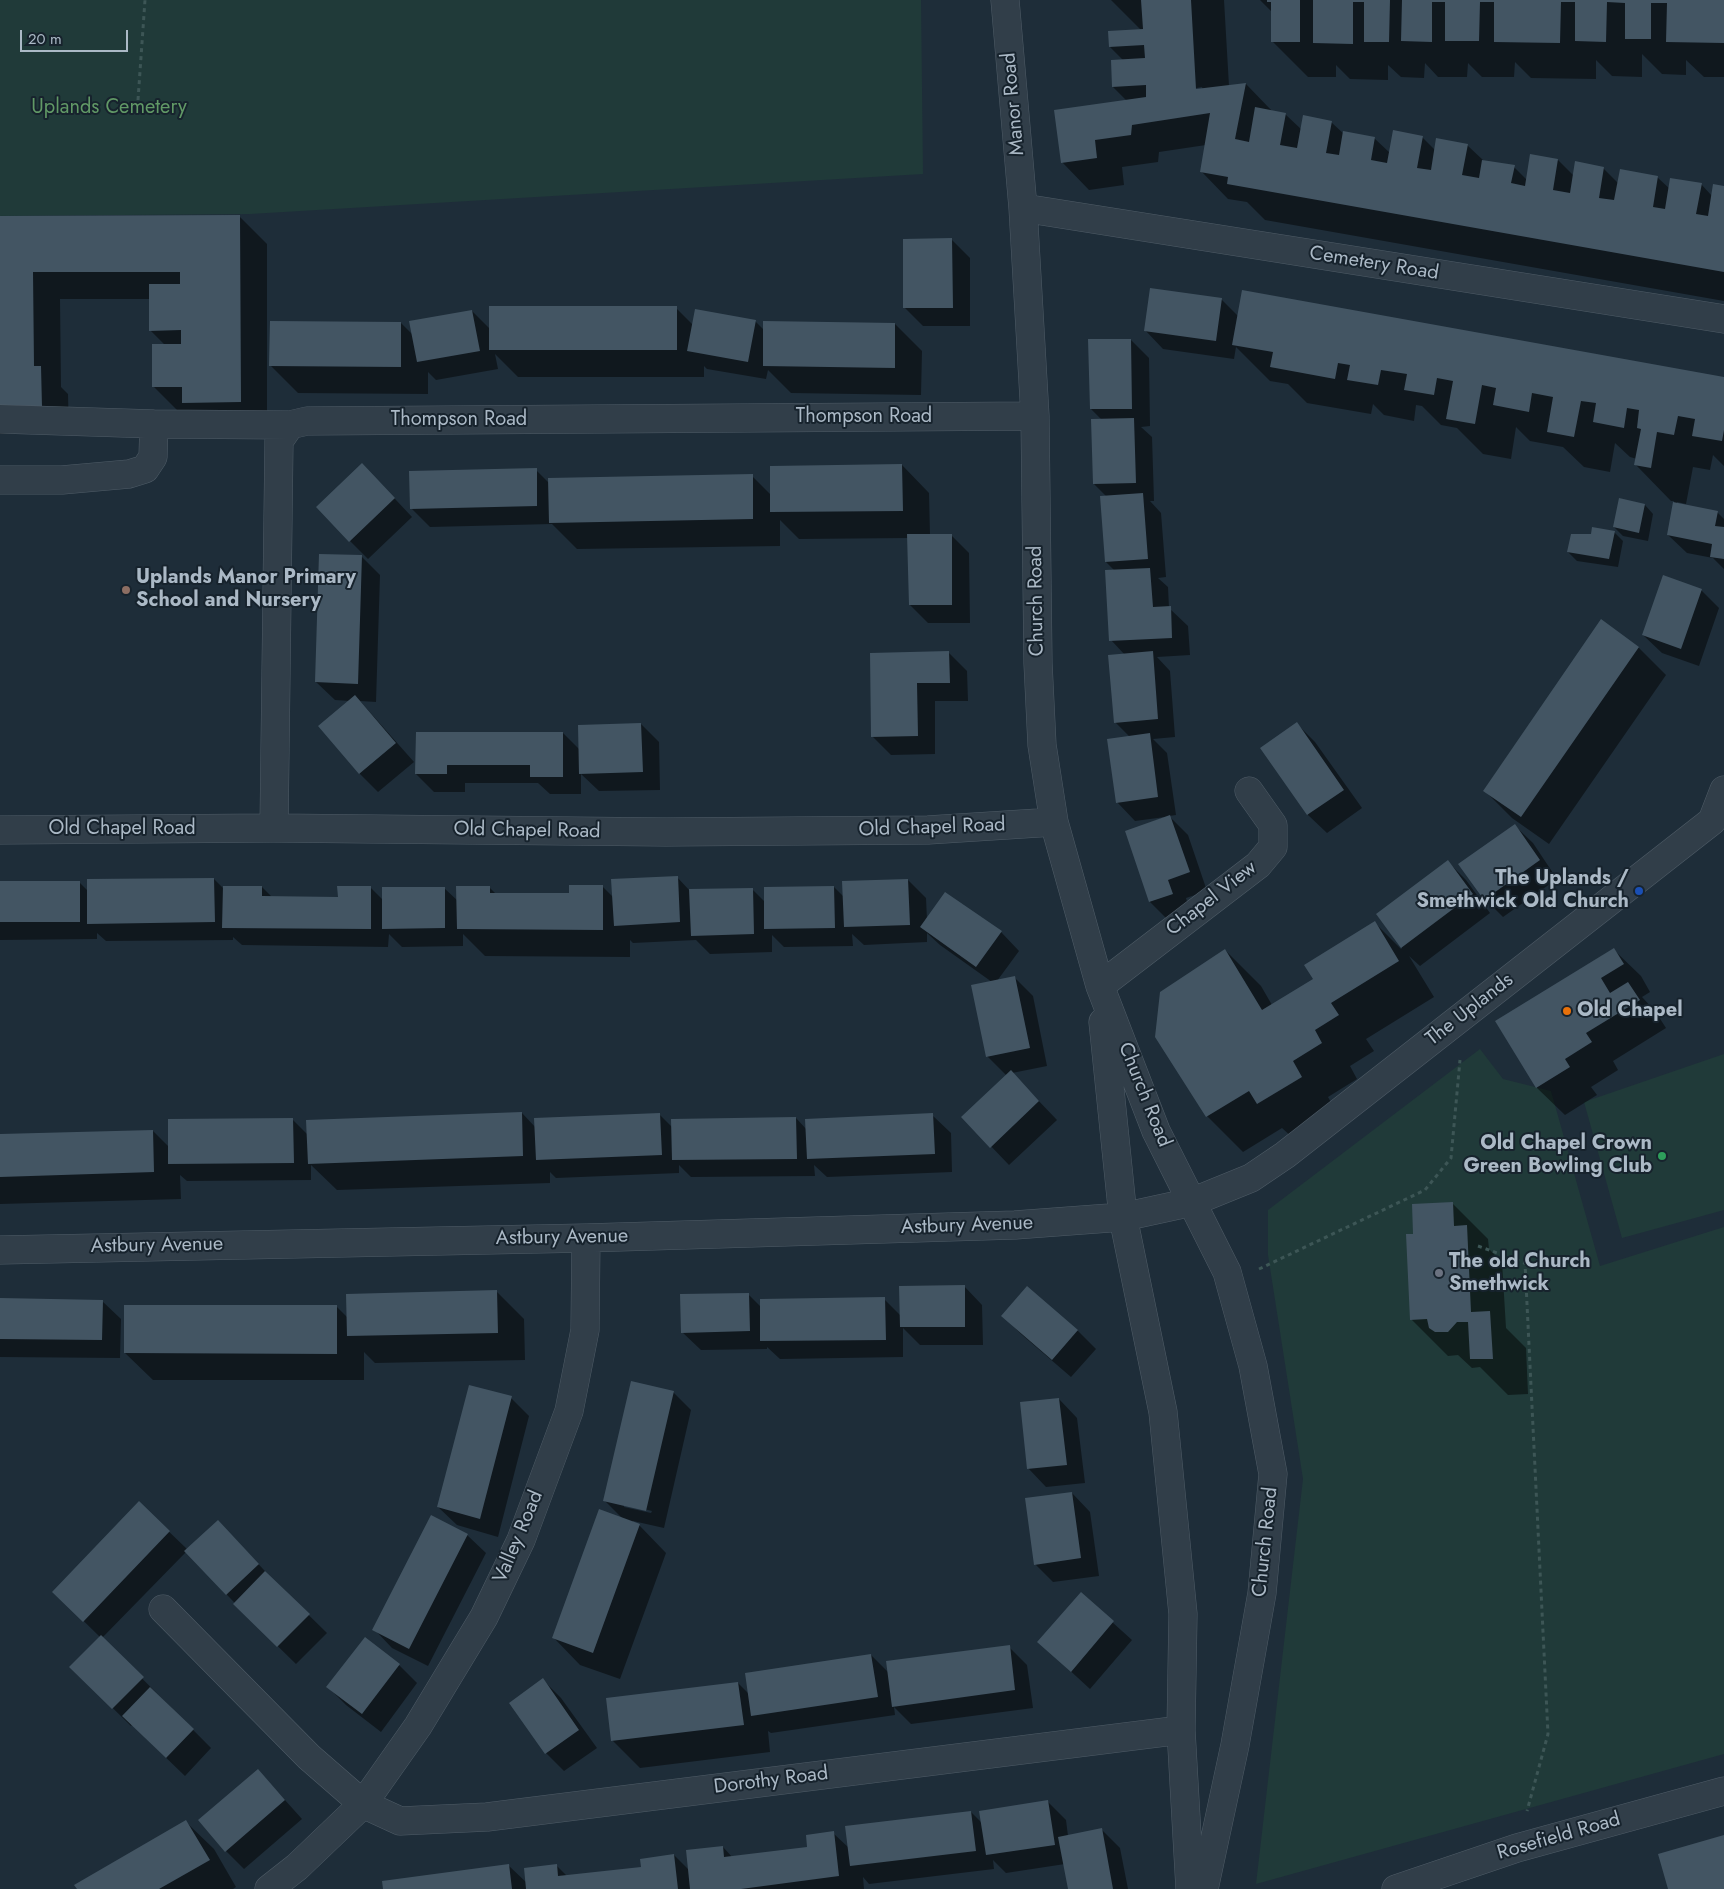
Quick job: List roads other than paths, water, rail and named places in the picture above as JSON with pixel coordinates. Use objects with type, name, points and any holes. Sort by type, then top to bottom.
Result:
[{"type":"street","name":"Manor Road","points":[[1005,0],[1023,208]]},
{"type":"street","name":"Cemetery Road","points":[[1023,208],[1724,319]]},
{"type":"street","name":"Church Road","points":[[1023,208],[1035,416],[1038,663],[1042,745],[1054,822],[1100,986],[1156,1131],[1227,1272],[1253,1366],[1273,1474],[1262,1593],[1235,1746],[1204,1889]]},
{"type":"street","name":"Thompson Road","points":[[0,419],[154,424],[290,425],[307,421],[1035,416]]},
{"type":"street","points":[[0,480],[62,480],[129,474],[145,469],[153,457],[154,424]]},
{"type":"street","points":[[274,828],[279,441],[290,425]]},
{"type":"street","name":"The Uplands","points":[[1192,1202],[1264,1171],[1718,826],[1724,790]]},
{"type":"street","name":"Chapel View","points":[[1100,986],[1258,865],[1273,847],[1273,825],[1250,791]]},
{"type":"street","name":"Old Chapel Road","points":[[0,830],[274,828],[666,832],[928,830],[1054,822]]},
{"type":"street","name":"Church Road","points":[[1100,986],[1123,1217],[1164,1412],[1183,1614],[1181,1730],[1190,1889]]},
{"type":"street","points":[[1123,1217],[1192,1202]]},
{"type":"street","name":"Astbury Avenue","points":[[0,1250],[586,1238],[1015,1225],[1123,1217]]},
{"type":"street","name":"Valley Road","points":[[269,1889],[297,1867],[363,1804],[418,1726],[484,1617],[521,1540],[569,1411],[585,1330],[586,1238]]},
{"type":"street","points":[[163,1608],[309,1757],[363,1804]]},
{"type":"street","name":"Dorothy Road","points":[[363,1804],[400,1821],[487,1817],[1181,1730]]},
{"type":"street","name":"Rosefield Road","points":[[1396,1889],[1517,1848],[1724,1791]]},
{"type":"place","name":"Uplands Manor Primary School and Nursery","points":[[126,590]]},
{"type":"place","name":"The Uplands / Smethwick Old Church","points":[[1639,891]]},
{"type":"place","name":"Old Chapel","points":[[1567,1011]]},
{"type":"place","name":"Old Chapel Crown Green Bowling Club","points":[[1662,1156]]},
{"type":"place","name":"The old Church Smethwick","points":[[1439,1273]]},
{"type":"park label","name":"Uplands Cemetery","points":[[109,108]]}]
